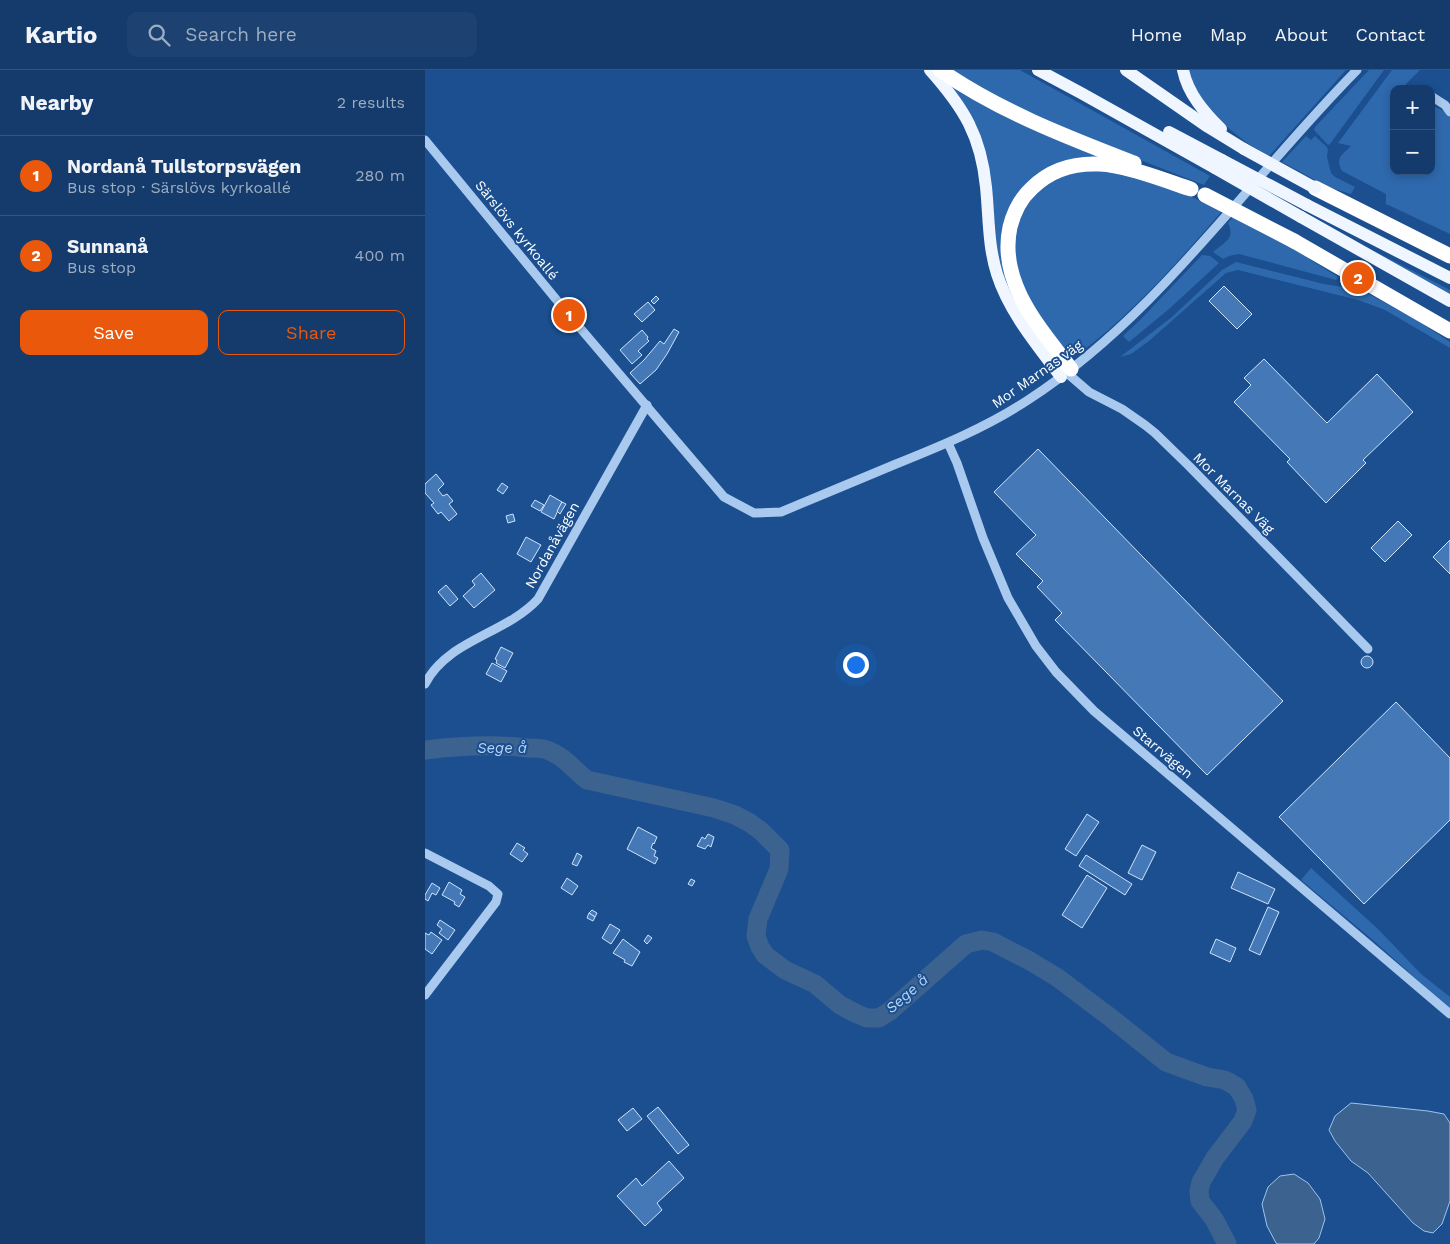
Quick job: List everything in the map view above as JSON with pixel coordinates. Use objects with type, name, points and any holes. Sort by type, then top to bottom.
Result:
[{"type":"highway","points":[[940,70],[974,91],[1023,117],[1154,170],[1294,241],[1450,331]]},
{"type":"highway","points":[[1066,373],[1020,295],[1011,270],[1008,251],[1009,231],[1013,214],[1023,198],[1035,185],[1058,170],[1092,164],[1129,170],[1198,192]]},
{"type":"highway","points":[[1315,188],[1450,256]]},
{"type":"highway","points":[[1397,300],[1450,335]]},
{"type":"main road","points":[[930,70],[963,111],[979,146],[985,180],[991,250],[1001,286],[1020,320],[1066,373]]},
{"type":"main road","points":[[1038,70],[1218,164],[1307,205],[1450,278]]},
{"type":"main road","points":[[1055,70],[1218,164],[1301,217],[1450,301]]},
{"type":"main road","points":[[1127,70],[1208,127],[1315,188]]},
{"type":"main road","points":[[1183,70],[1189,90],[1207,115],[1244,148]]},
{"type":"street","name":"Mor Marnas väg","points":[[647,405],[724,497],[754,513],[781,512],[948,443],[1012,410],[1066,373],[1123,326],[1162,287],[1306,124],[1357,70]]},
{"type":"street","points":[[1435,99],[1445,105],[1450,112]]},
{"type":"street","name":"Särslövs kyrkoallé","points":[[425,140],[569,315],[647,405]]},
{"type":"street","name":"Mor Marnas Väg","points":[[1066,373],[1089,392],[1135,417],[1155,433],[1369,649]]},
{"type":"street","name":"Nordanåvägen","points":[[425,684],[429,676],[444,660],[467,644],[513,620],[530,608],[538,599],[647,405]]},
{"type":"street","name":"Starrvägen","points":[[948,443],[957,463],[983,538],[1008,598],[1036,646],[1056,672],[1094,712],[1450,1014]]},
{"type":"street","points":[[425,853],[489,886],[498,894],[496,902],[425,995]]},
{"type":"shaded area","points":[[949,70],[1020,70],[1210,176],[1204,185],[1092,141],[1020,110]]},
{"type":"shaded area","points":[[1188,70],[1346,70],[1269,156],[1247,143],[1226,126],[1197,95]]},
{"type":"shaded area","points":[[1369,70],[1384,70],[1328,145],[1314,130],[1315,127]]},
{"type":"shaded area","points":[[1392,70],[1420,70],[1405,85],[1390,85],[1390,175],[1435,175],[1435,107],[1444,111],[1450,118],[1450,234],[1386,204],[1386,194],[1342,171],[1339,160],[1342,154],[1351,146],[1338,143]]},
{"type":"shaded area","points":[[951,85],[1105,158],[1019,194],[1011,290],[1009,291],[997,254],[992,192]]},
{"type":"shaded area","points":[[1306,136],[1311,140],[1315,136],[1327,147],[1327,157],[1331,173],[1355,187],[1351,194],[1328,187],[1282,162]]},
{"type":"shaded area","points":[[1075,171],[1117,172],[1183,193],[1222,211],[1172,268],[1137,304],[1100,337],[1080,353],[1075,354],[1064,349],[1030,305],[1012,257],[1017,220],[1039,188]]},
{"type":"shaded area","points":[[1233,217],[1304,254],[1338,277],[1336,280],[1239,254],[1223,259],[1213,252],[1229,237],[1230,228],[1228,223]]},
{"type":"shaded area","points":[[1345,236],[1450,290],[1450,298]]},
{"type":"shaded area","points":[[1202,255],[1210,256],[1219,263],[1169,309],[1129,342],[1123,336]]},
{"type":"shaded area","points":[[1236,262],[1343,287],[1360,295],[1363,291],[1415,319],[1450,342],[1450,348],[1385,310],[1358,300],[1238,270],[1226,273],[1149,341],[1131,354],[1120,357],[1172,317],[1222,270]]},
{"type":"shaded area","points":[[1311,868],[1379,930],[1421,974],[1450,997],[1450,1009],[1374,941],[1301,880]]},
{"type":"shaded area","points":[[1351,1103],[1444,1114],[1450,1123],[1450,1201],[1442,1224],[1433,1233],[1424,1231],[1413,1223],[1368,1173],[1351,1161],[1335,1141],[1329,1130],[1335,1116]]},
{"type":"shaded area","points":[[1294,1174],[1308,1183],[1320,1199],[1325,1219],[1319,1238],[1314,1244],[1278,1244],[1267,1226],[1262,1204],[1268,1187],[1280,1176]]},
{"type":"building","points":[[1224,286],[1252,314],[1237,329],[1209,301]]},
{"type":"building","points":[[656,296],[659,299],[654,304],[651,301]]},
{"type":"building","points":[[648,302],[655,310],[642,322],[634,314]]},
{"type":"building","points":[[674,329],[679,332],[667,354],[656,370],[640,384],[630,373],[660,341],[664,344]]},
{"type":"building","points":[[642,330],[649,341],[638,351],[642,355],[632,364],[620,350]]},
{"type":"building","points":[[1264,359],[1327,423],[1377,374],[1413,412],[1363,460],[1366,463],[1326,503],[1287,462],[1290,459],[1234,402],[1251,385],[1244,378]]},
{"type":"building","points":[[1038,449],[1283,701],[1207,775],[1055,620],[1062,613],[1037,587],[1043,581],[1016,554],[1036,535],[994,492]]},
{"type":"building","points":[[436,474],[444,484],[438,490],[443,496],[447,494],[453,501],[449,504],[457,514],[449,521],[441,512],[438,514],[431,505],[434,503],[425,493],[425,484]]},
{"type":"building","points":[[502,483],[508,487],[503,494],[497,490]]},
{"type":"building","points":[[550,495],[562,502],[554,519],[541,512]]},
{"type":"building","points":[[535,500],[544,505],[540,511],[531,506]]},
{"type":"building","points":[[562,502],[566,504],[560,514],[557,511]]},
{"type":"building","points":[[513,514],[515,521],[508,523],[506,516]]},
{"type":"building","points":[[1398,521],[1412,535],[1385,562],[1371,548]]},
{"type":"building","points":[[526,537],[541,545],[531,562],[517,554]]},
{"type":"building","points":[[1450,540],[1450,574],[1433,557]]},
{"type":"building","points":[[481,573],[495,590],[474,608],[463,596],[475,585],[472,581]]},
{"type":"building","points":[[446,585],[458,599],[450,606],[438,592]]},
{"type":"building","points":[[501,647],[513,653],[505,668],[496,663],[497,660],[495,659]]},
{"type":"building","points":[[1369,656],[1372,657],[1372,667],[1365,668],[1362,667],[1361,660],[1362,657]]},
{"type":"building","points":[[492,663],[507,671],[501,682],[486,674]]},
{"type":"building","points":[[1396,702],[1450,758],[1450,820],[1364,904],[1279,817]]},
{"type":"building","points":[[1087,814],[1099,822],[1076,856],[1065,849]]},
{"type":"building","points":[[638,827],[657,837],[651,848],[656,851],[654,856],[658,858],[655,864],[627,849]]},
{"type":"building","points":[[708,834],[714,837],[711,847],[708,845],[705,849],[697,846],[702,837],[705,839]]},
{"type":"building","points":[[517,843],[525,848],[523,850],[528,854],[522,862],[510,854]]},
{"type":"building","points":[[1142,845],[1156,852],[1142,880],[1128,873]]},
{"type":"building","points":[[577,853],[582,856],[577,866],[572,864]]},
{"type":"building","points":[[1086,855],[1132,884],[1125,895],[1079,866]]},
{"type":"building","points":[[1238,872],[1275,889],[1268,904],[1231,888]]},
{"type":"building","points":[[1087,875],[1107,888],[1082,928],[1062,915]]},
{"type":"building","points":[[567,878],[578,886],[572,895],[561,888]]},
{"type":"building","points":[[691,879],[695,881],[692,886],[688,884]]},
{"type":"building","points":[[449,882],[462,890],[460,894],[465,897],[459,907],[454,904],[455,902],[442,895]]},
{"type":"building","points":[[432,883],[440,888],[436,895],[432,893],[428,901],[425,899],[425,895]]},
{"type":"building","points":[[1268,907],[1279,912],[1260,955],[1249,950]]},
{"type":"building","points":[[592,910],[597,913],[595,917],[589,913]]},
{"type":"building","points":[[589,913],[595,917],[593,921],[587,918]]},
{"type":"building","points":[[440,920],[455,930],[448,940],[439,933],[442,929],[437,925]]},
{"type":"building","points":[[610,924],[620,930],[611,944],[602,938]]},
{"type":"building","points":[[431,932],[442,940],[432,954],[425,949],[425,933],[429,935]]},
{"type":"building","points":[[648,935],[652,938],[647,944],[644,941]]},
{"type":"building","points":[[623,939],[640,952],[632,966],[613,953]]},
{"type":"building","points":[[1216,939],[1236,948],[1230,962],[1210,953]]},
{"type":"building","points":[[658,1107],[689,1145],[678,1154],[647,1116]]},
{"type":"building","points":[[633,1108],[642,1119],[627,1131],[618,1120]]},
{"type":"building","points":[[669,1161],[684,1178],[657,1203],[662,1210],[645,1226],[617,1196],[636,1178],[642,1186]]},
{"type":"waterway","name":"Sege å","points":[[425,750],[490,746],[543,749],[559,756],[587,780],[714,808],[735,815],[750,823],[780,850],[779,869],[758,919],[756,936],[760,947],[765,955],[785,970],[815,984],[840,1005],[867,1018],[879,1018],[890,1011],[966,944],[982,940],[993,942],[1058,978],[1166,1062],[1207,1077],[1225,1080],[1237,1087],[1244,1099],[1247,1110],[1243,1121],[1215,1158],[1201,1182],[1199,1191],[1200,1201],[1214,1219],[1227,1244]]},
{"type":"place","name":"Sunnanå","points":[[1358,278]]},
{"type":"place","name":"Nordanå Tullstorpsvägen","points":[[569,315]]}]
